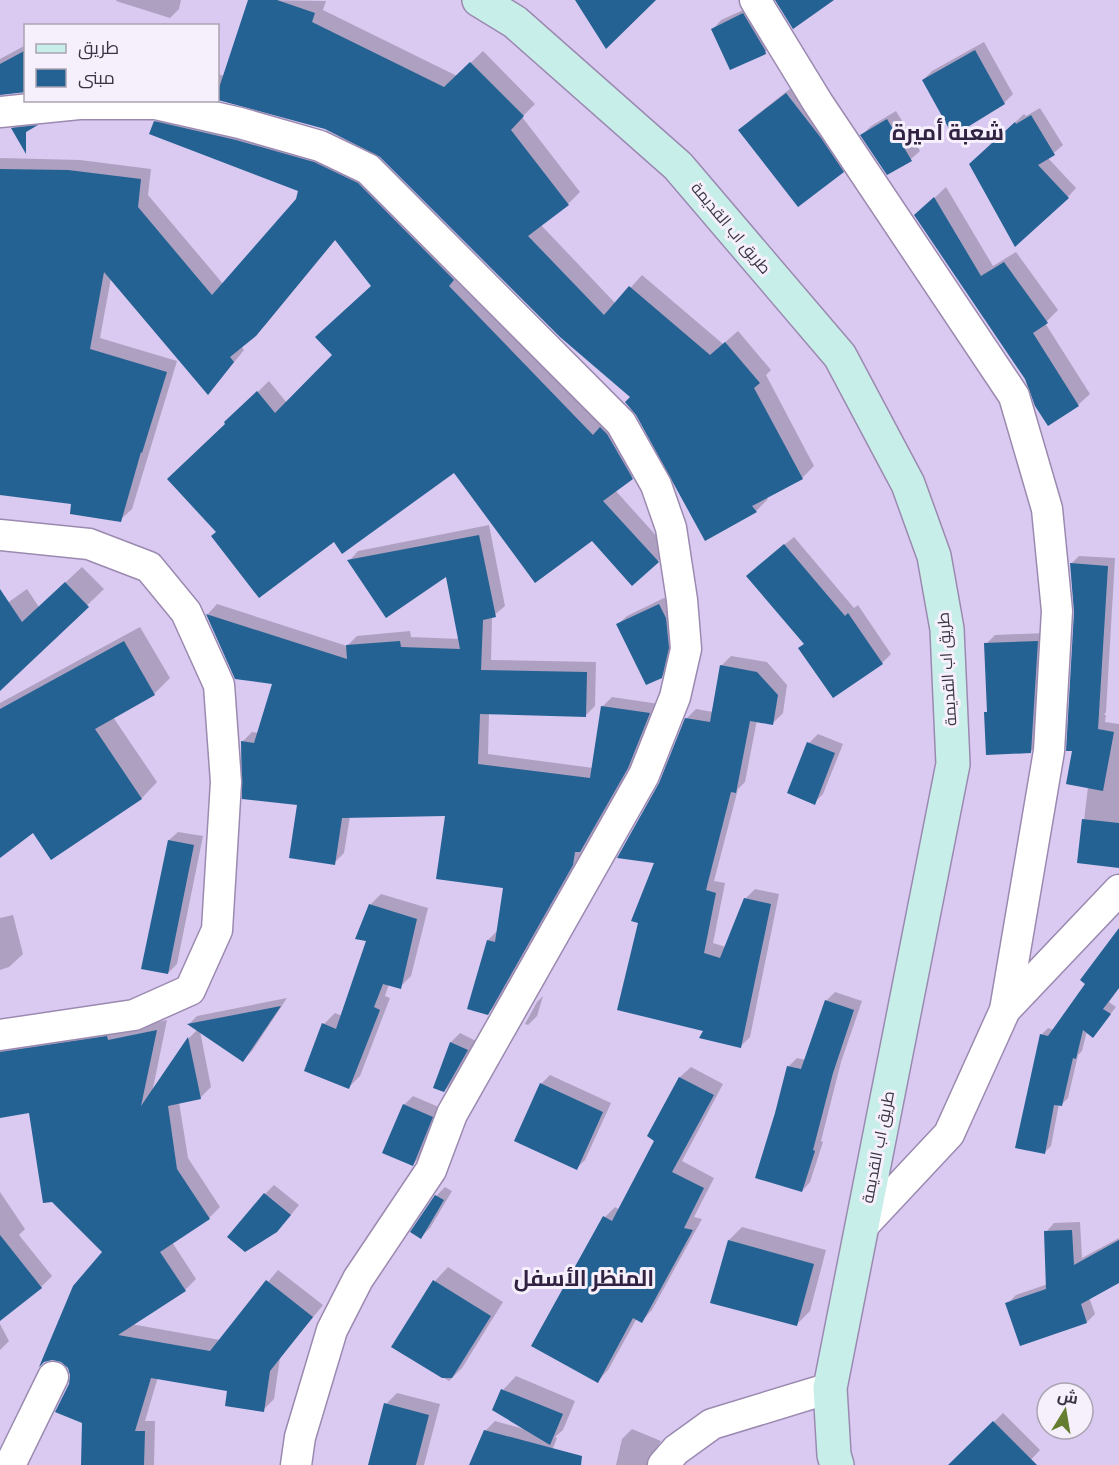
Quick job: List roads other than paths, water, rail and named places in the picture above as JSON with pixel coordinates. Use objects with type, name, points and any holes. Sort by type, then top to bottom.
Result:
[{"type":"street","name":"طريق اب القديمة","points":[[479,0],[515,22],[678,166],[840,356],[908,484],[934,556],[947,629],[953,764],[830,1388],[834,1455],[837,1465]]},
{"type":"street","points":[[755,0],[818,103],[1014,396],[1047,509],[1058,611],[1049,751],[1005,1010],[949,1134],[861,1228]]},
{"type":"street","points":[[0,112],[79,105],[156,104],[240,123],[320,146],[368,170],[621,423],[656,485],[671,528],[682,600],[686,649],[675,697],[644,775],[452,1114],[431,1170],[358,1279],[332,1330],[300,1437],[296,1465]]},
{"type":"street","points":[[0,535],[89,544],[149,567],[186,612],[219,685],[226,782],[217,930],[190,990],[134,1015],[0,1035]]},
{"type":"street","points":[[1005,1010],[1119,890]]},
{"type":"street","points":[[10,1465],[53,1377]]},
{"type":"street","points":[[663,1465],[676,1450],[712,1424],[830,1388]]},
{"type":"district","name":"شعبة أميرة","points":[[948,132]]},
{"type":"district","name":"المنظر الأسفل","points":[[584,1278]]}]
